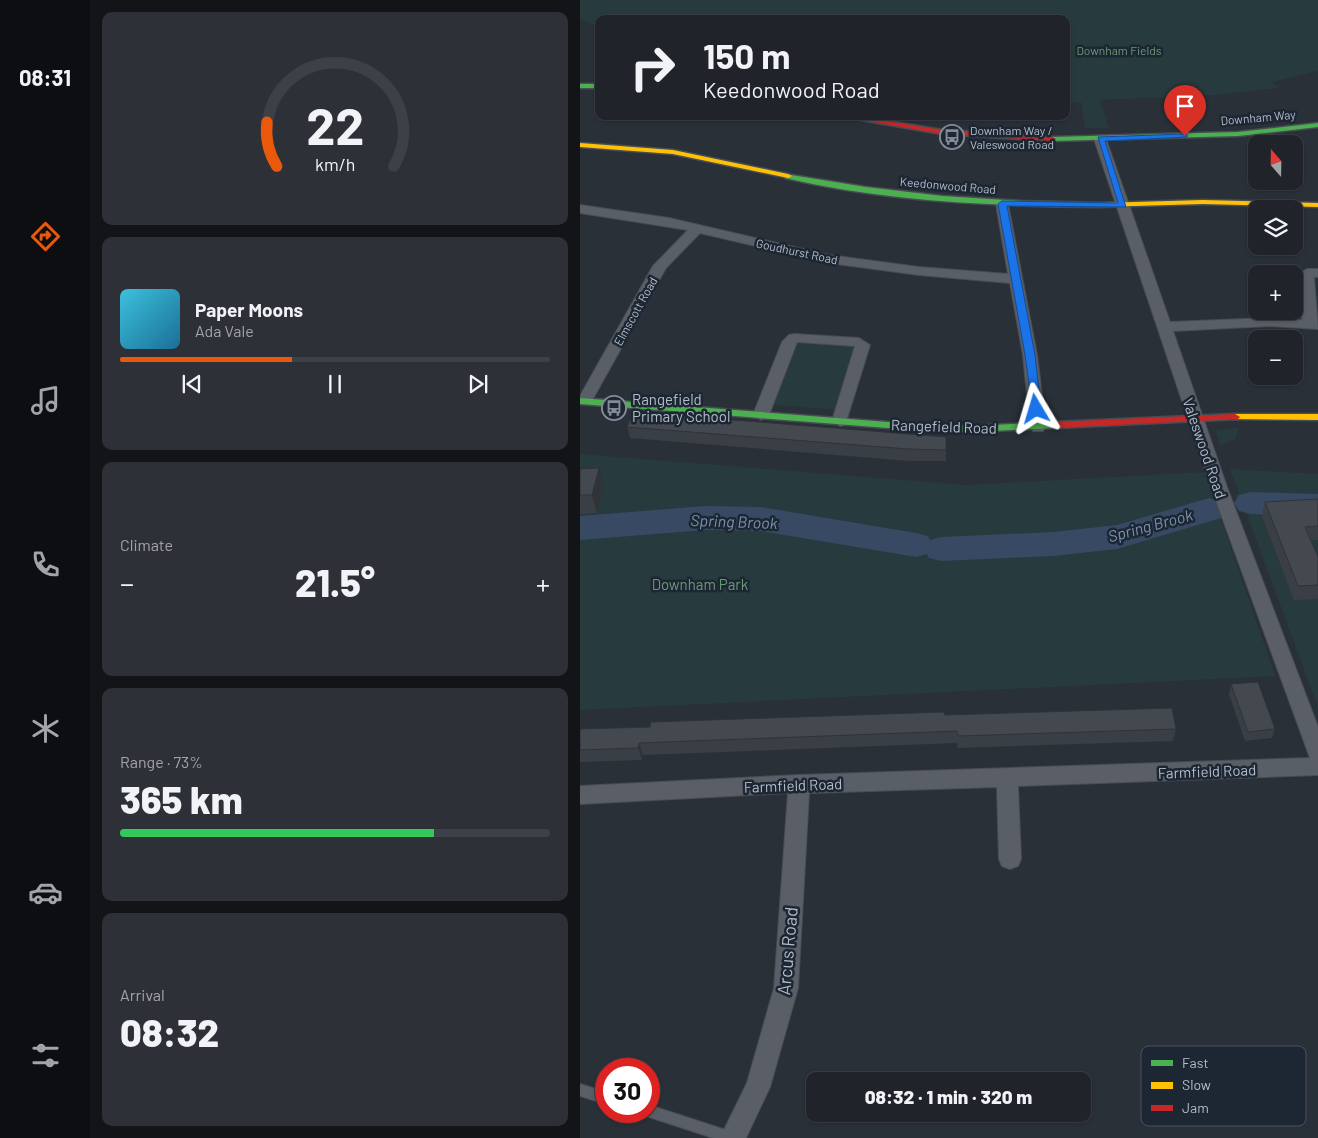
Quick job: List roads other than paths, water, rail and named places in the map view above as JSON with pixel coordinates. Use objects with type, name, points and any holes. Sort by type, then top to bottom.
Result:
[{"type":"street","points":[[580,86],[595,86]]},
{"type":"street","name":"Downham Way","points":[[862,120],[914,130],[987,137],[1100,139],[1230,134],[1318,125]]},
{"type":"street","name":"Valeswood Road","points":[[1100,139],[1195,420],[1318,754]]},
{"type":"street","name":"Keedonwood Road","points":[[580,145],[673,152],[817,182],[912,197],[1002,204],[1123,205],[1202,202],[1318,205]]},
{"type":"street","points":[[1002,204],[1030,355],[1038,427]]},
{"type":"street","name":"Goudhurst Road","points":[[580,209],[669,222],[848,262],[919,271],[1016,279]]},
{"type":"street","name":"Elmscott Road","points":[[583,401],[660,266],[697,229]]},
{"type":"street","points":[[1164,327],[1240,323],[1314,324],[1307,273],[1318,273]]},
{"type":"street","points":[[762,415],[789,342],[794,338],[859,342],[863,345],[840,421]]},
{"type":"street","name":"Rangefield Road","points":[[583,401],[942,429],[1038,427],[1267,416],[1318,417]]},
{"type":"street","name":"Farmfield Road","points":[[580,795],[799,784],[906,782],[1318,766]]},
{"type":"street","points":[[1007,777],[1010,859]]},
{"type":"street","name":"Arcus Road","points":[[736,1137],[758,1087],[776,1032],[786,988],[799,784]]},
{"type":"lane","points":[[580,1090],[595,1095]]},
{"type":"lane","points":[[660,1114],[736,1137]]},
{"type":"waterway","points":[[1251,503],[1318,506]]},
{"type":"waterway","name":"Spring Brook","points":[[941,549],[1053,544],[1117,537],[1209,510]]},
{"type":"waterway","name":"Spring Brook","points":[[580,528],[705,518],[761,519],[916,545]]},
{"type":"place","name":"Downham Way / Valeswood Road","points":[[952,137]]},
{"type":"place","name":"Rangefield Primary School","points":[[614,408]]},
{"type":"park label","name":"Downham Fields","points":[[1119,50]]},
{"type":"park label","name":"Downham Park","points":[[700,584]]}]
